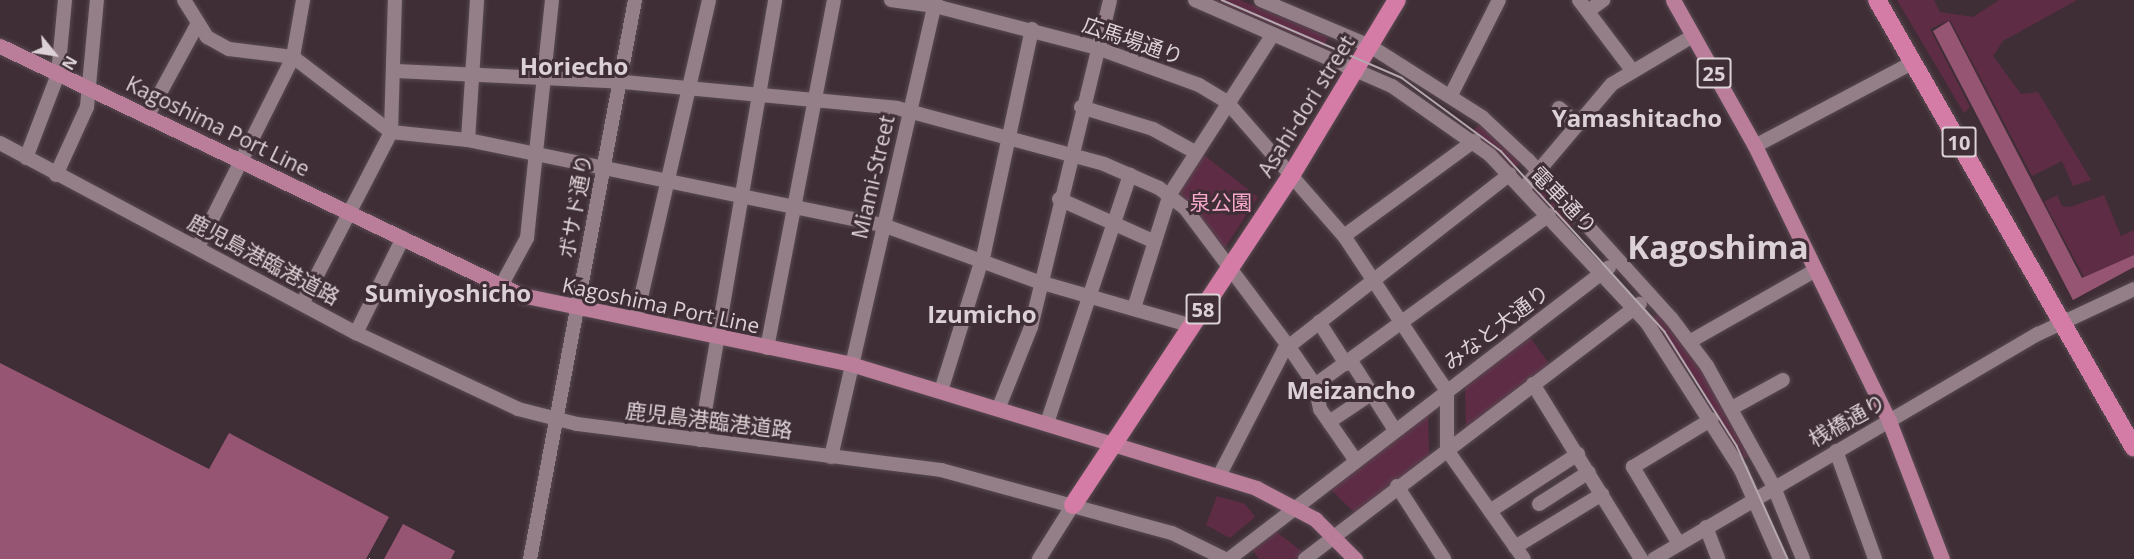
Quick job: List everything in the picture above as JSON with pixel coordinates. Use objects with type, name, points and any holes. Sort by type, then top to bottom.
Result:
[{"type":"highway","name":"Asahi-dori street","points":[[1073,505],[1292,174],[1397,0]]},
{"type":"highway","name":"10","points":[[1877,0],[2064,322],[2134,448]]},
{"type":"main road","name":"25","points":[[1673,0],[1755,146],[1889,421],[1942,559]]},
{"type":"main road","name":"Kagoshima Port Line","points":[[0,45],[501,286],[578,308],[851,364],[999,407],[1219,476],[1296,507],[1335,535],[1355,559]]},
{"type":"street","points":[[26,158],[58,74],[65,0]]},
{"type":"street","points":[[57,175],[91,89],[97,0]]},
{"type":"street","points":[[184,0],[196,27],[229,49],[292,57],[391,132],[468,140],[883,225],[981,263],[1039,282],[1192,326]]},
{"type":"street","points":[[198,247],[292,57],[303,0]]},
{"type":"street","points":[[302,304],[391,132],[396,71],[394,0]]},
{"type":"street","points":[[468,140],[476,74],[477,0]]},
{"type":"street","points":[[501,286],[527,238],[552,0]]},
{"type":"street","name":"ボサド通り","points":[[530,559],[634,0]]},
{"type":"street","points":[[636,319],[709,0]]},
{"type":"street","points":[[700,440],[775,0]]},
{"type":"street","points":[[767,348],[834,0]]},
{"type":"street","name":"広馬場通り","points":[[891,0],[935,3],[1097,48],[1199,85],[1227,102],[1344,236],[1447,391]]},
{"type":"street","points":[[999,407],[1031,327],[1039,282],[1070,150],[1110,0]]},
{"type":"street","name":"電車通り","points":[[1195,0],[1357,68],[1474,141],[1510,174],[1634,308],[1712,419],[1755,497],[1780,559]]},
{"type":"street","name":"電車通り","points":[[1261,0],[1291,5],[1370,46],[1451,95],[1504,136],[1540,172],[1617,260],[1652,296],[1689,342],[1732,408],[1773,485],[1803,559]]},
{"type":"street","points":[[1451,95],[1499,0]]},
{"type":"street","points":[[1603,0],[1583,6],[1632,70]]},
{"type":"street","name":"Miami-Street","points":[[831,457],[935,3]]},
{"type":"street","points":[[148,115],[196,27]]},
{"type":"street","points":[[941,391],[981,263],[1032,29]]},
{"type":"street","points":[[1134,308],[1170,194],[1227,102],[1273,34]]},
{"type":"street","points":[[1524,188],[1540,172],[1612,84],[1632,70],[1693,36]]},
{"type":"street","points":[[1755,146],[1912,63]]},
{"type":"street","points":[[396,71],[620,82],[910,110],[1070,150],[1170,194],[1232,265],[1289,346],[1316,385],[1316,402],[1356,461]]},
{"type":"street","points":[[1081,107],[1153,129],[1195,152]]},
{"type":"street","points":[[1559,108],[1578,125]]},
{"type":"street","points":[[1344,236],[1474,141]]},
{"type":"street","name":"鹿児島港臨港道路","points":[[0,143],[356,333],[489,399],[557,420],[941,470],[1172,532],[1227,559]]},
{"type":"street","points":[[1219,476],[1289,346],[1510,174]]},
{"type":"street","points":[[1047,423],[1111,223],[1130,175]]},
{"type":"street","points":[[1059,199],[1155,242]]},
{"type":"street","points":[[1316,385],[1403,325],[1549,215]]},
{"type":"street","points":[[356,333],[403,238]]},
{"type":"street","name":"みなと大通り","points":[[1227,559],[1617,260]]},
{"type":"street","points":[[1689,342],[1814,271]]},
{"type":"street","name":"桟橋通り","points":[[1654,559],[1773,485],[2064,322],[2134,290]]},
{"type":"street","points":[[1305,559],[1397,486],[1652,296]]},
{"type":"street","points":[[1319,322],[1395,430]]},
{"type":"street","points":[[1732,408],[1783,380]]},
{"type":"street","points":[[1533,384],[1641,559]]},
{"type":"street","points":[[1447,391],[1447,450],[1520,553],[1552,523],[1602,494]]},
{"type":"street","points":[[1329,422],[1371,394]]},
{"type":"street","points":[[1679,544],[1633,467],[1712,419]]},
{"type":"street","points":[[1836,451],[1875,559]]},
{"type":"street","points":[[1491,511],[1578,454]]},
{"type":"street","points":[[1539,504],[1589,472]]},
{"type":"street","points":[[1397,486],[1444,559]]},
{"type":"street","points":[[1528,486],[1552,523]]},
{"type":"street","points":[[1039,559],[1073,505]]},
{"type":"street","points":[[1706,527],[1718,559]]},
{"type":"green space","points":[[1214,0],[1240,0],[1328,37],[1324,47]]},
{"type":"green space","points":[[1897,0],[1934,0],[1940,12],[1973,17],[1999,0],[2077,0],[2003,41],[1993,56],[2021,94],[2038,92],[2091,180],[2073,186],[2062,161],[2032,176],[1950,20],[1930,29],[1970,107],[1964,113]]},
{"type":"green space","points":[[1480,124],[1521,162],[1513,170],[1472,132]]},
{"type":"green space","name":"泉公園","points":[[1200,152],[1258,197],[1225,248],[1178,194]]},
{"type":"green space","points":[[1541,184],[1576,221],[1568,228],[1534,191]]},
{"type":"green space","points":[[2057,195],[2062,206],[2070,207],[2104,195],[2121,236],[2134,230],[2134,255],[2084,277],[2044,202]]},
{"type":"green space","points":[[1659,312],[1703,373],[1749,456],[1740,461],[1694,379],[1651,319]]},
{"type":"green space","points":[[1529,336],[1550,365],[1466,429],[1465,384]]},
{"type":"green space","points":[[1428,412],[1429,457],[1355,513],[1329,488]]},
{"type":"green space","points":[[1217,496],[1245,504],[1255,517],[1230,538],[1206,525]]},
{"type":"green space","points":[[1274,530],[1304,553],[1296,559],[1259,559],[1251,548]]},
{"type":"shaded area","points":[[1949,21],[2082,278],[2134,255],[2134,267],[2073,300],[1933,31]]},
{"type":"shaded area","points":[[0,363],[209,469],[229,433],[389,517],[366,559],[0,559]]},
{"type":"shaded area","points":[[403,524],[455,551],[451,559],[384,559]]},
{"type":"tram line","points":[[1222,0],[1402,78],[1501,151],[1665,332],[1737,446],[1788,559]]},
{"type":"district","name":"Horiecho","points":[[574,66]]},
{"type":"district","name":"Yamashitacho","points":[[1637,118]]},
{"type":"district","name":"Kagoshima","points":[[1718,247]]},
{"type":"district","name":"Sumiyoshicho","points":[[448,293]]},
{"type":"district","name":"Izumicho","points":[[982,314]]},
{"type":"district","name":"Meizancho","points":[[1351,390]]}]
